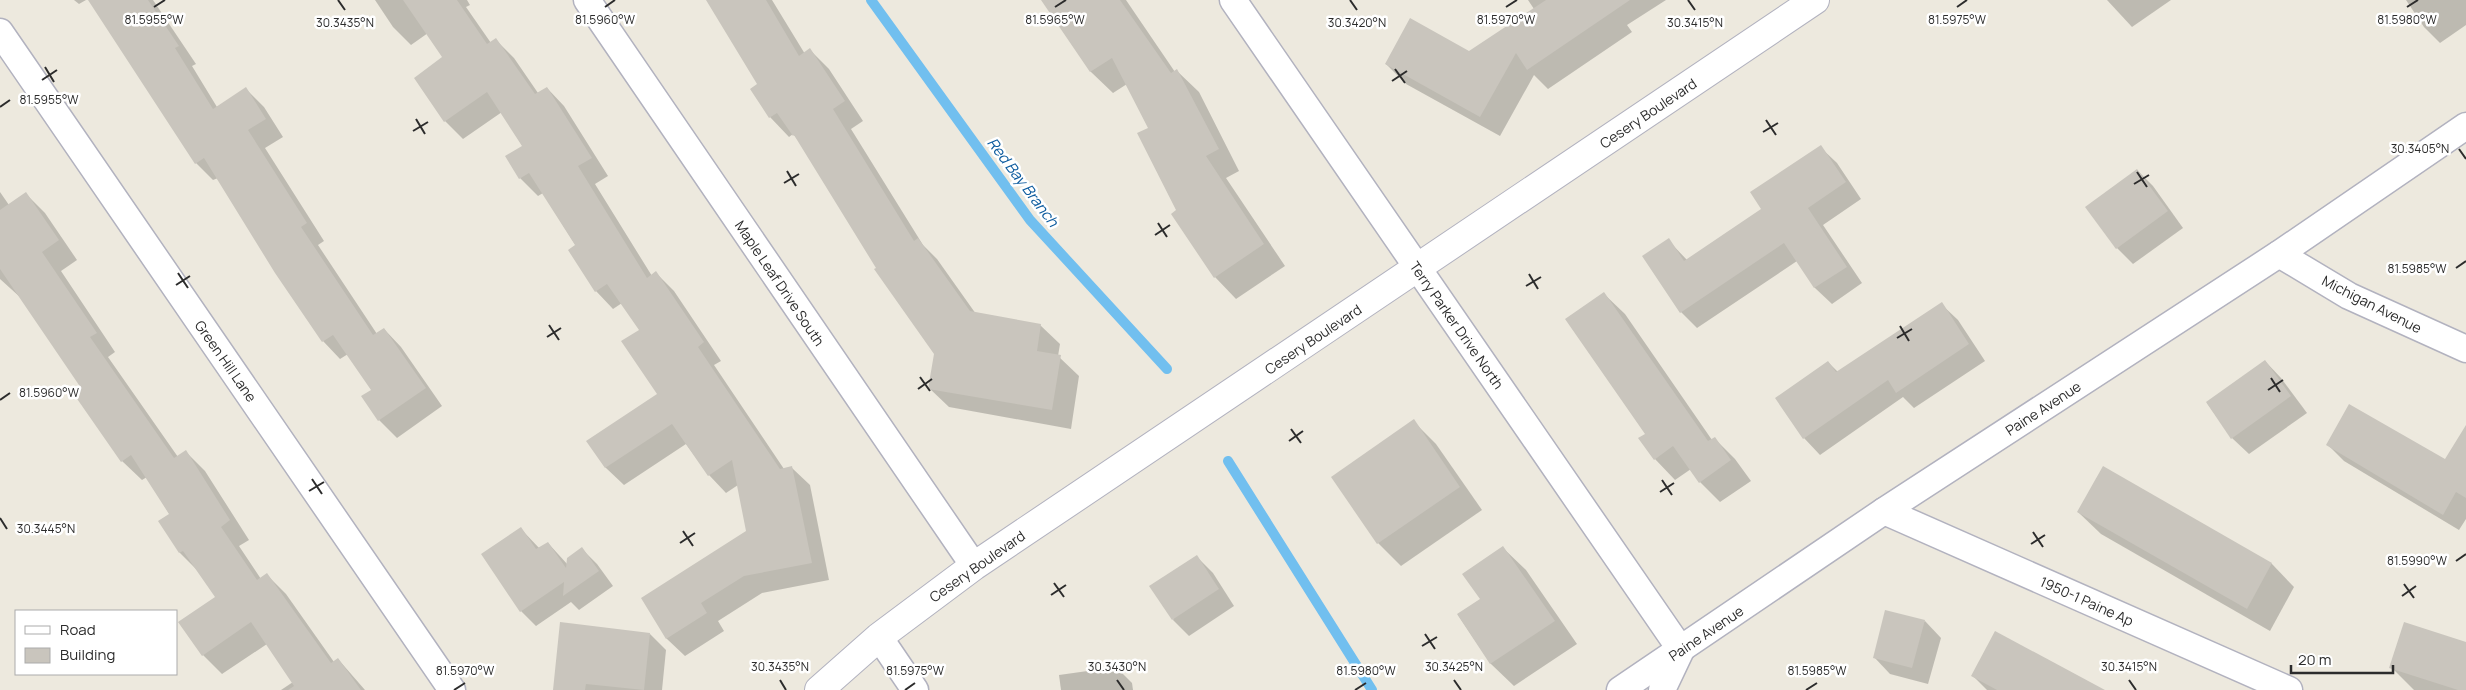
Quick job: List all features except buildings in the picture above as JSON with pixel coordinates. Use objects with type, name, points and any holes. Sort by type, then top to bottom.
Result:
[{"type":"main road","name":"Cesery Boulevard","points":[[819,690],[879,637],[974,566],[1815,0]]},
{"type":"street","name":"Maple Leaf Drive South","points":[[587,0],[974,566]]},
{"type":"street","name":"Terry Parker Drive North","points":[[1233,0],[1681,650]]},
{"type":"street","name":"Green Hill Lane","points":[[0,32],[452,690]]},
{"type":"street","name":"Paine Avenue","points":[[1620,690],[1884,511],[2279,254],[2466,126]]},
{"type":"street","name":"Michigan Avenue","points":[[2279,254],[2350,296],[2466,349]]},
{"type":"street","name":"1950-1 Paine Ap","points":[[1884,511],[2289,690]]},
{"type":"street","points":[[879,637],[915,690]]},
{"type":"street","points":[[1662,690],[1681,650]]},
{"type":"waterway","name":"Red Bay Branch","points":[[871,0],[1030,220],[1167,369]]},
{"type":"waterway","points":[[1228,461],[1372,690]]}]
